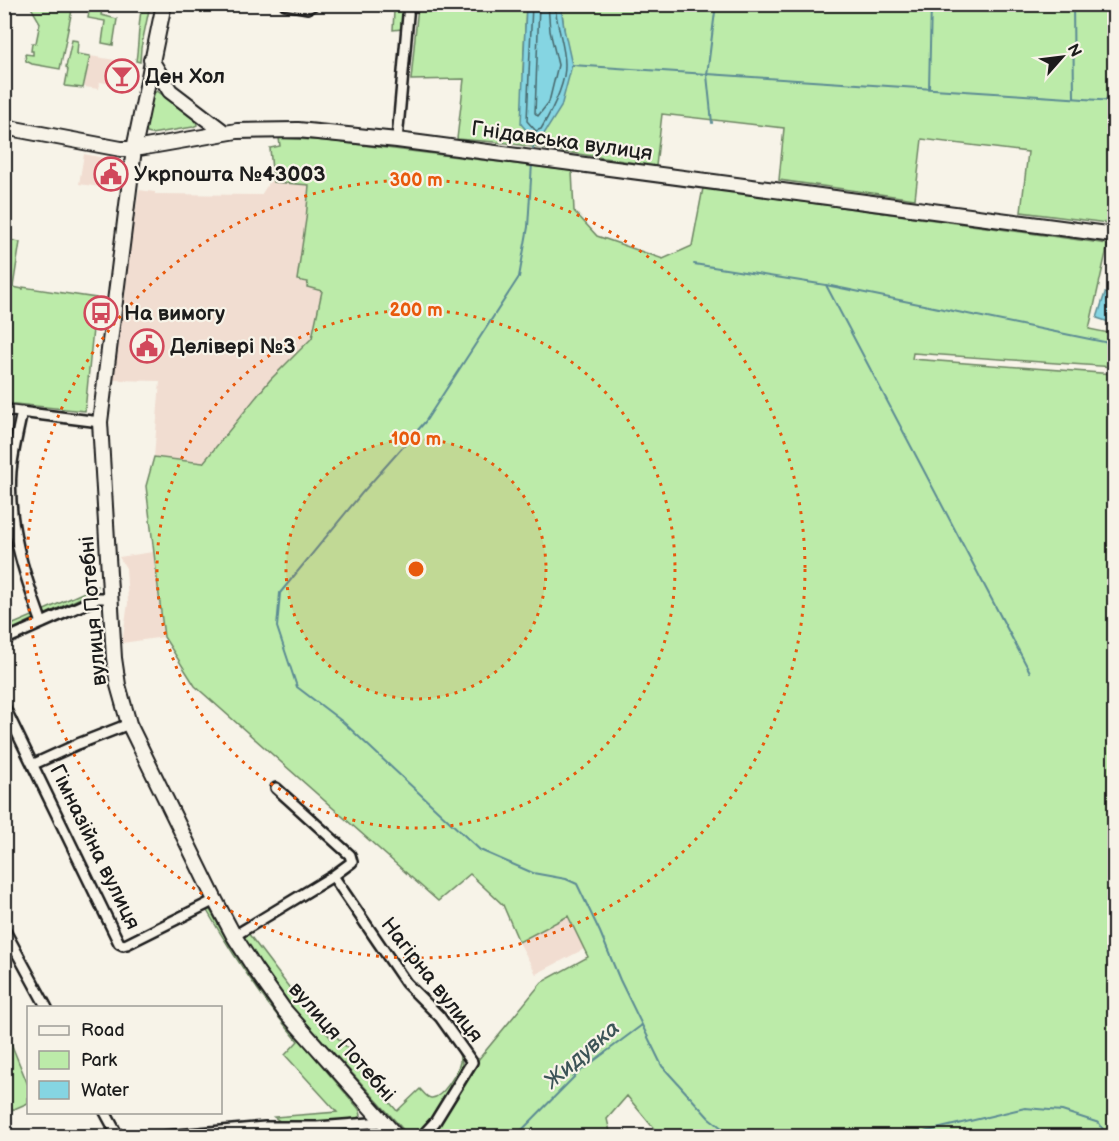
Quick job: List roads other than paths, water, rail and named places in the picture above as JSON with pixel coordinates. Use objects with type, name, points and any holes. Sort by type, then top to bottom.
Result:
[{"type":"street","name":"вулиця Потебні","points":[[164,4],[134,149],[100,422],[114,658],[129,724],[234,936],[284,1010],[396,1137]]},
{"type":"street","points":[[285,4],[308,8],[314,4]]},
{"type":"street","points":[[397,140],[409,4]]},
{"type":"street","points":[[151,60],[170,90],[225,133]]},
{"type":"street","name":"Гнідавська вулиця","points":[[4,128],[121,149],[134,149],[225,133],[298,130],[397,140],[1114,235]]},
{"type":"street","points":[[4,410],[100,422]]},
{"type":"street","points":[[22,412],[11,471],[12,515],[25,574],[42,623]]},
{"type":"street","points":[[4,640],[98,598],[111,597]]},
{"type":"street","name":"Гімназійна вулиця","points":[[4,706],[119,943],[127,944],[215,900]]},
{"type":"street","points":[[34,764],[129,724]]},
{"type":"street","points":[[234,936],[351,864],[352,857],[276,788]]},
{"type":"street","name":"Нагірна вулиця","points":[[333,876],[406,983],[440,1017],[472,1062],[435,1122],[422,1137]]},
{"type":"street","points":[[4,930],[46,1006]]},
{"type":"street","points":[[106,1114],[118,1137]]},
{"type":"street","points":[[165,1137],[265,1127],[317,1127],[383,1122]]},
{"type":"water","points":[[526,5],[561,5],[572,65],[561,107],[544,134],[534,139],[521,124]]},
{"type":"water","points":[[1105,293],[1114,296],[1112,323],[1097,318]]},
{"type":"waterway","points":[[712,123],[707,75],[716,4]]},
{"type":"waterway","points":[[929,89],[931,4]]},
{"type":"waterway","points":[[1073,4],[1074,98]]},
{"type":"waterway","points":[[572,65],[1114,101]]},
{"type":"waterway","points":[[533,151],[534,136]]},
{"type":"waterway","points":[[532,163],[528,227],[519,277],[425,422],[362,493],[280,593],[277,627],[297,687],[343,722],[480,850],[533,873],[566,879],[577,884],[662,1066],[709,1118],[732,1136]]},
{"type":"waterway","points":[[694,264],[826,285],[1114,344]]},
{"type":"waterway","points":[[826,285],[1030,672]]},
{"type":"waterway","name":"Жидувка","points":[[516,1136],[579,1072],[642,1025]]},
{"type":"waterway","name":"Жидувка","points":[[907,1136],[1025,1108],[1062,1111],[1099,1123],[1107,1136]]},
{"type":"place","name":"Ден Хол","points":[[122,76]]},
{"type":"place","name":"Укрпошта №43003","points":[[111,174]]},
{"type":"place","name":"На вимогу","points":[[101,313]]},
{"type":"place","name":"Делівері №3","points":[[147,346]]}]
